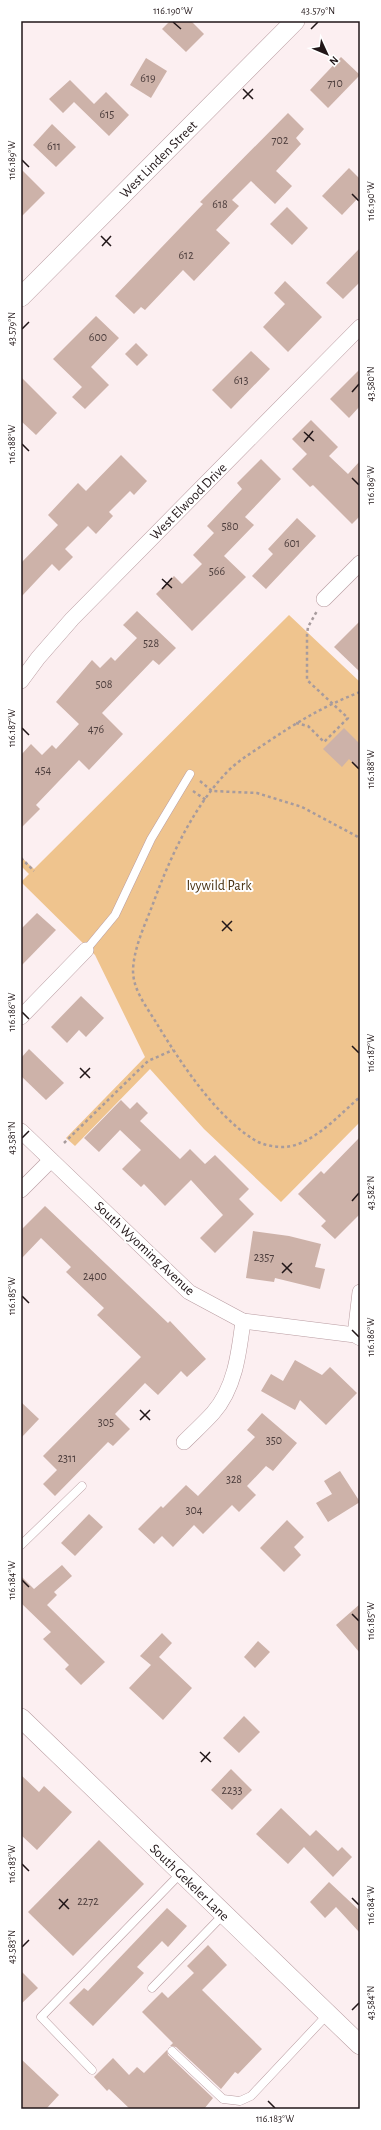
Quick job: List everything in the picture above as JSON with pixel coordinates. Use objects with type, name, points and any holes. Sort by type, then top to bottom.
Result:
[{"type":"street","name":"West Linden Street","points":[[21,297],[295,21]]},
{"type":"street","name":"West Elwood Drive","points":[[21,681],[38,658],[72,619],[360,327]]},
{"type":"street","points":[[324,599],[360,563]]},
{"type":"street","points":[[21,1017],[86,950]]},
{"type":"street","name":"South Wyoming Avenue","points":[[21,1132],[189,1292],[243,1321],[358,1336]]},
{"type":"street","points":[[21,1190],[50,1160]]},
{"type":"street","points":[[358,1336],[360,1292]]},
{"type":"street","points":[[184,1442],[214,1412],[229,1387],[239,1359],[243,1321]]},
{"type":"street","name":"South Gekeler Lane","points":[[21,1718],[360,2045]]},
{"type":"lane","points":[[86,950],[115,915],[151,839],[190,774]]},
{"type":"lane","points":[[21,1546],[82,1486]]},
{"type":"lane","points":[[92,2070],[41,2017],[181,1873]]},
{"type":"lane","points":[[152,1988],[224,1914]]},
{"type":"lane","points":[[172,2051],[223,2099],[240,2102],[251,2096],[328,2014]]},
{"type":"path","points":[[296,723],[308,726],[324,742],[348,718],[307,680],[307,634],[312,621]]},
{"type":"path","points":[[360,692],[332,702],[296,723],[230,770],[212,791],[185,834],[167,868],[136,950],[134,960],[135,983],[139,997],[188,1073],[245,1134],[267,1145],[284,1147],[306,1141],[360,1097]]},
{"type":"path","points":[[212,791],[246,792],[268,796],[302,807],[360,838]]},
{"type":"path","points":[[21,858],[34,871]]},
{"type":"path","points":[[64,1143],[148,1061],[173,1050]]},
{"type":"green space","name":"Ivywild Park","points":[[289,615],[360,682],[360,1122],[281,1202],[204,1129],[150,1069],[75,1146],[66,1138],[145,1057],[95,955],[21,882],[29,874],[21,866],[21,857],[34,869]]},
{"type":"building","points":[[170,21],[191,21],[204,34],[186,52],[162,29]]},
{"type":"building","points":[[341,57],[360,75],[328,108],[310,90]]},
{"type":"building","points":[[146,58],[167,71],[151,98],[130,85]]},
{"type":"building","points":[[70,80],[94,104],[106,92],[129,115],[109,136],[74,102],[63,113],[49,99]]},
{"type":"building","points":[[288,113],[304,129],[296,138],[301,144],[276,171],[292,186],[275,204],[251,181],[232,200],[239,206],[216,230],[230,243],[194,281],[183,270],[145,310],[141,307],[134,314],[115,296],[203,204],[200,202]]},
{"type":"building","points":[[52,124],[76,147],[56,167],[33,145]]},
{"type":"building","points":[[349,168],[360,179],[360,196],[342,215],[322,196]]},
{"type":"building","points":[[21,169],[45,193],[21,217]]},
{"type":"building","points":[[287,207],[308,228],[292,245],[270,224]]},
{"type":"building","points":[[360,248],[360,282],[343,299],[326,283]]},
{"type":"building","points":[[285,281],[322,317],[288,352],[263,327],[285,304],[274,293]]},
{"type":"building","points":[[96,316],[119,338],[91,367],[109,385],[85,409],[72,397],[82,387],[53,359]]},
{"type":"building","points":[[136,343],[148,355],[137,366],[125,354]]},
{"type":"building","points":[[251,351],[270,369],[231,409],[212,390]]},
{"type":"building","points":[[360,369],[360,406],[349,418],[330,399]]},
{"type":"building","points":[[21,377],[57,413],[36,435],[21,421]]},
{"type":"building","points":[[311,420],[338,447],[329,456],[348,474],[360,461],[360,516],[352,524],[313,485],[310,487],[292,469],[307,454],[292,439]]},
{"type":"building","points":[[121,455],[147,481],[134,495],[130,491],[109,512],[113,516],[96,534],[88,526],[65,549],[73,557],[59,571],[52,564],[21,597],[21,563],[58,525],[48,515],[78,483],[86,491]]},
{"type":"building","points":[[261,459],[281,479],[245,517],[254,525],[224,556],[246,577],[192,631],[156,594],[174,576],[182,584],[202,564],[193,555],[214,533],[207,526],[242,489],[237,483]]},
{"type":"building","points":[[297,518],[316,536],[266,589],[252,576],[273,554],[268,549]]},
{"type":"building","points":[[137,611],[176,648],[159,665],[153,660],[102,713],[123,734],[89,770],[79,760],[36,805],[40,809],[21,828],[21,755],[31,744],[42,755],[52,745],[56,749],[79,724],[56,702],[92,660],[100,668],[111,657],[115,661],[137,638],[123,625]]},
{"type":"building","points":[[360,621],[360,672],[334,647]]},
{"type":"building","points":[[344,728],[360,744],[360,770],[349,759],[342,767],[323,749]]},
{"type":"building","points":[[37,913],[56,930],[21,966],[21,929]]},
{"type":"building","points":[[81,996],[104,1018],[86,1037],[79,1030],[67,1043],[51,1027]]},
{"type":"building","points":[[29,1049],[64,1083],[46,1100],[21,1076],[21,1058]]},
{"type":"building","points":[[121,1100],[130,1109],[137,1102],[148,1113],[140,1121],[180,1159],[190,1149],[205,1164],[215,1155],[249,1189],[239,1199],[254,1214],[215,1253],[200,1238],[223,1215],[191,1180],[165,1206],[144,1184],[141,1187],[122,1169],[141,1150],[120,1130],[99,1152],[84,1138]]},
{"type":"building","points":[[360,1137],[360,1214],[335,1239],[321,1226],[326,1221],[298,1194],[321,1171],[324,1174]]},
{"type":"building","points":[[45,1206],[168,1323],[170,1321],[206,1359],[187,1377],[181,1371],[158,1395],[145,1383],[115,1414],[130,1429],[113,1446],[108,1442],[55,1496],[43,1484],[57,1470],[43,1456],[141,1357],[97,1315],[104,1308],[66,1272],[71,1267],[41,1238],[21,1259],[21,1230]]},
{"type":"building","points":[[253,1231],[289,1236],[321,1244],[315,1267],[325,1269],[320,1289],[275,1278],[274,1282],[246,1278]]},
{"type":"building","points":[[295,1360],[322,1375],[330,1367],[357,1393],[326,1425],[300,1400],[295,1410],[261,1391],[271,1374],[283,1381]]},
{"type":"building","points":[[21,1402],[39,1419],[21,1438]]},
{"type":"building","points":[[262,1413],[297,1443],[273,1471],[266,1466],[247,1486],[256,1495],[239,1512],[232,1505],[203,1534],[194,1525],[173,1547],[162,1536],[154,1544],[138,1529],[161,1506],[163,1508],[186,1485],[198,1496],[255,1437],[247,1430]]},
{"type":"building","points":[[340,1471],[360,1502],[328,1522],[316,1503],[332,1494],[324,1481]]},
{"type":"building","points":[[89,1514],[103,1527],[75,1556],[61,1543]]},
{"type":"building","points":[[287,1520],[304,1537],[294,1547],[301,1555],[284,1572],[260,1548]]},
{"type":"building","points":[[62,1565],[72,1576],[54,1592],[57,1595],[47,1605],[105,1662],[81,1685],[65,1669],[69,1665],[43,1639],[51,1632],[21,1603],[21,1576],[34,1589]]},
{"type":"building","points":[[360,1604],[360,1653],[336,1625]]},
{"type":"building","points":[[162,1633],[172,1643],[159,1657],[192,1688],[163,1720],[129,1688],[151,1665],[140,1656]]},
{"type":"building","points":[[258,1641],[270,1652],[255,1668],[244,1657]]},
{"type":"building","points":[[244,1716],[260,1732],[239,1753],[223,1738]]},
{"type":"building","points":[[231,1769],[252,1790],[232,1810],[211,1790]]},
{"type":"building","points":[[21,1775],[39,1792],[44,1786],[72,1812],[37,1850],[21,1835]]},
{"type":"building","points":[[281,1808],[310,1836],[316,1830],[338,1851],[342,1847],[352,1857],[333,1877],[304,1847],[288,1864],[256,1834]]},
{"type":"building","points":[[99,1840],[144,1884],[73,1956],[28,1912]]},
{"type":"building","points":[[329,1882],[360,1911],[360,1933],[336,1907],[325,1918],[310,1902]]},
{"type":"building","points":[[167,1908],[187,1926],[168,1947],[162,1941],[137,1967],[144,1973],[93,2026],[69,2003],[84,1988],[88,1991]]},
{"type":"building","points":[[208,1945],[227,1965],[202,1990],[262,2049],[238,2074],[235,2072],[221,2089],[176,2047],[170,2046],[173,2043],[142,2012],[162,1992],[168,1998],[194,1973],[187,1966]]},
{"type":"building","points":[[21,1971],[38,1988],[21,2004]]},
{"type":"building","points":[[167,2050],[168,2055],[213,2098],[204,2109],[130,2109],[109,2089],[107,2091],[94,2077],[113,2058],[129,2075],[137,2067],[144,2073]]},
{"type":"building","points":[[21,2059],[59,2095],[46,2109],[21,2109]]}]
